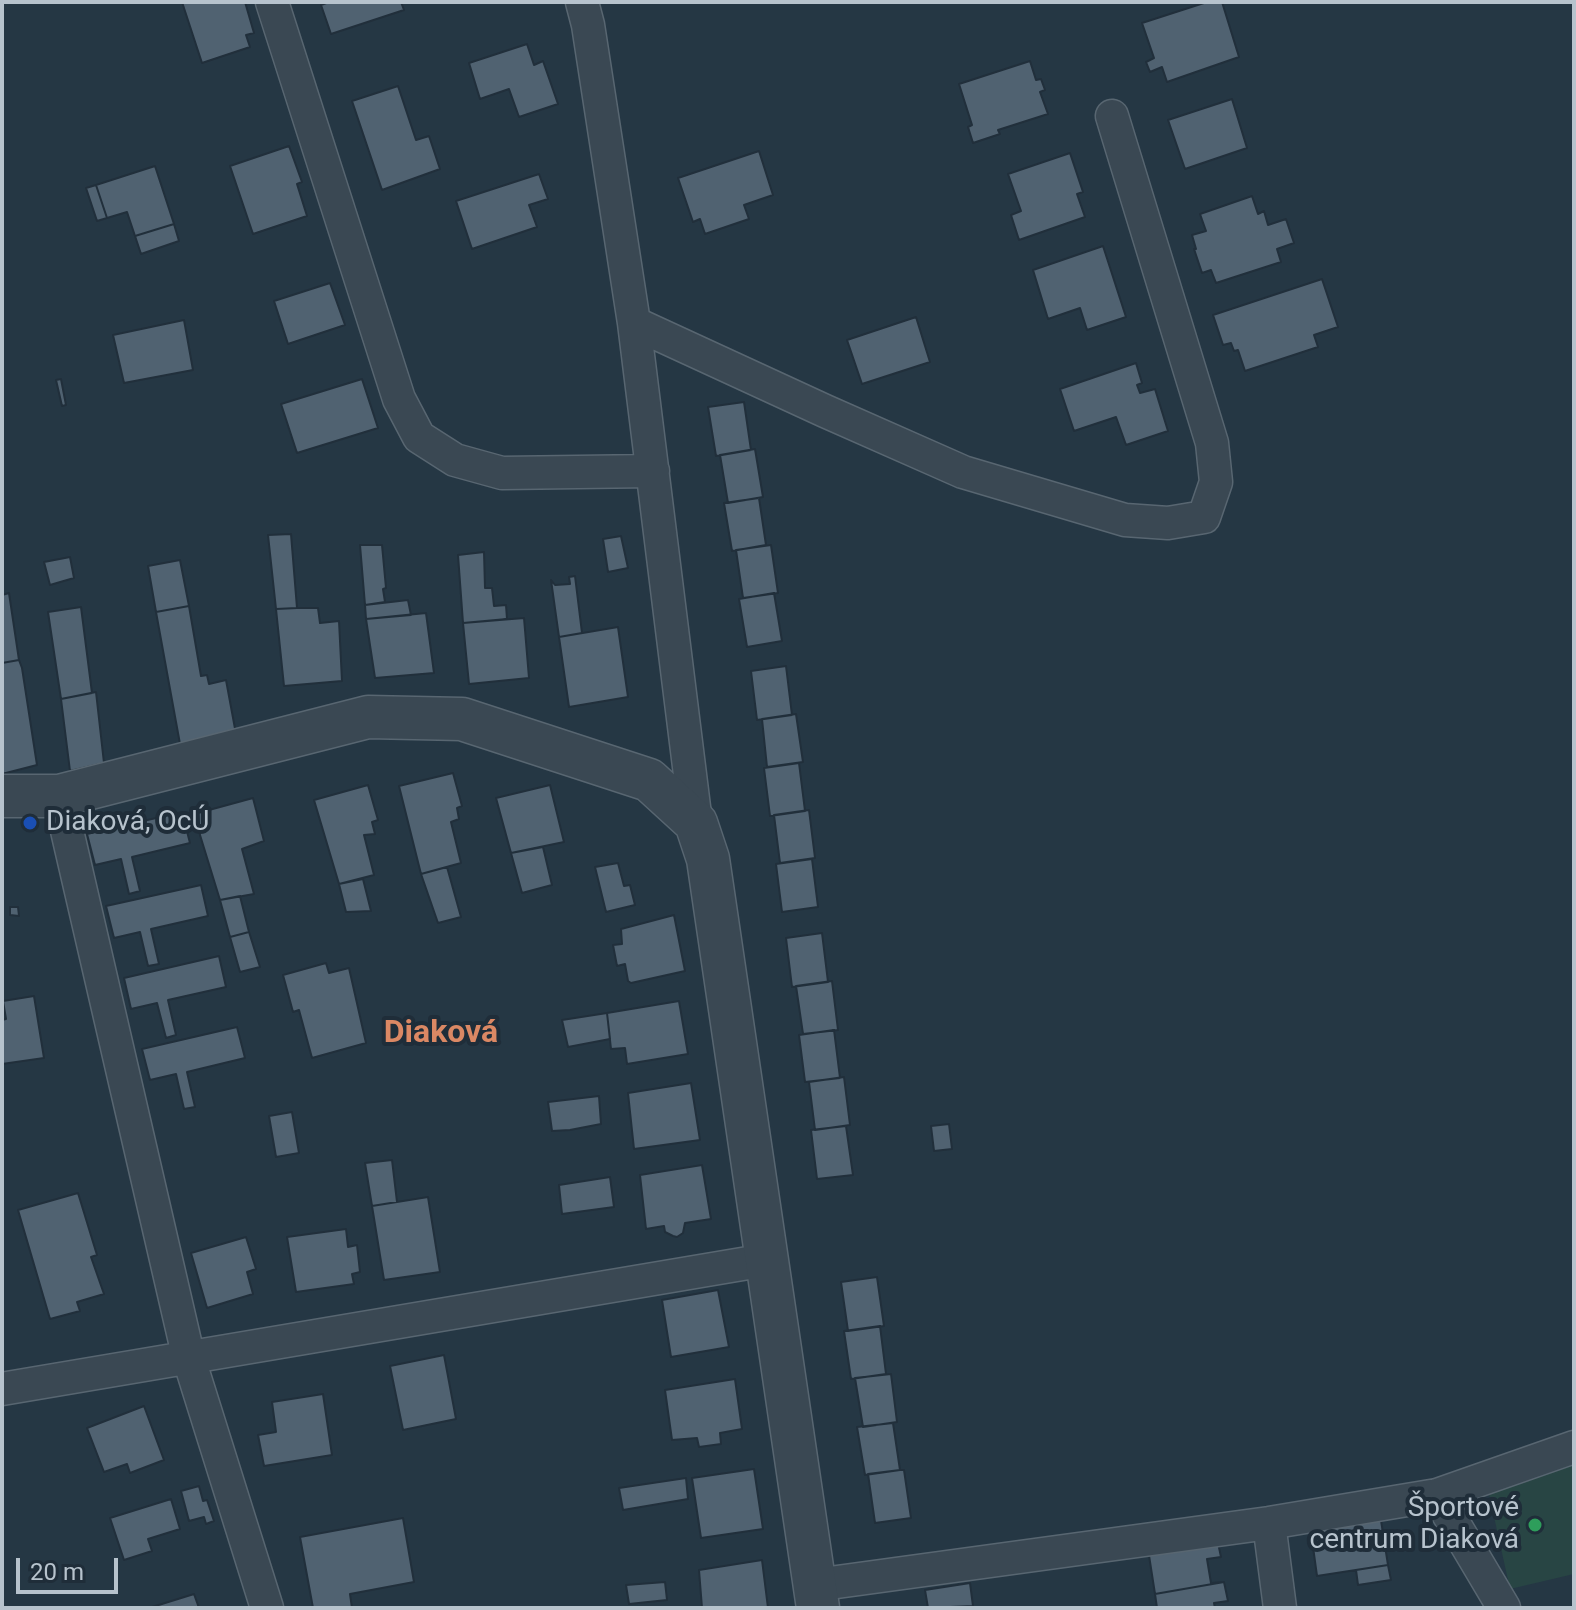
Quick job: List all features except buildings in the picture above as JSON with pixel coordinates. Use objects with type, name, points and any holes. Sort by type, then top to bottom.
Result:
[{"type":"street","points":[[272,2],[399,399],[419,437],[455,460],[502,473],[653,471]]},
{"type":"street","points":[[582,2],[634,323],[696,823],[708,859],[816,1596],[1437,1495],[1574,1447]]},
{"type":"street","points":[[634,323],[963,472],[1125,520],[1168,523],[1204,517],[1216,482],[1212,443],[1112,116]]},
{"type":"street","points":[[2,796],[59,796],[368,717],[462,719],[649,780],[696,823]]},
{"type":"street","points":[[59,796],[189,1359],[267,1608]]},
{"type":"street","points":[[2,1389],[766,1260]]},
{"type":"street","points":[[1437,1495],[1504,1608]]},
{"type":"street","points":[[1269,1523],[1280,1608]]},
{"type":"green space","name":"Športové centrum Diaková","points":[[1574,1455],[1574,1574],[1510,1589],[1485,1476]]},
{"type":"place","name":"Diaková, OcÚ","points":[[30,823]]},
{"type":"place","name":"Športové centrum Diaková","points":[[1535,1525]]},
{"type":"district","name":"Diaková","points":[[441,1034]]}]
